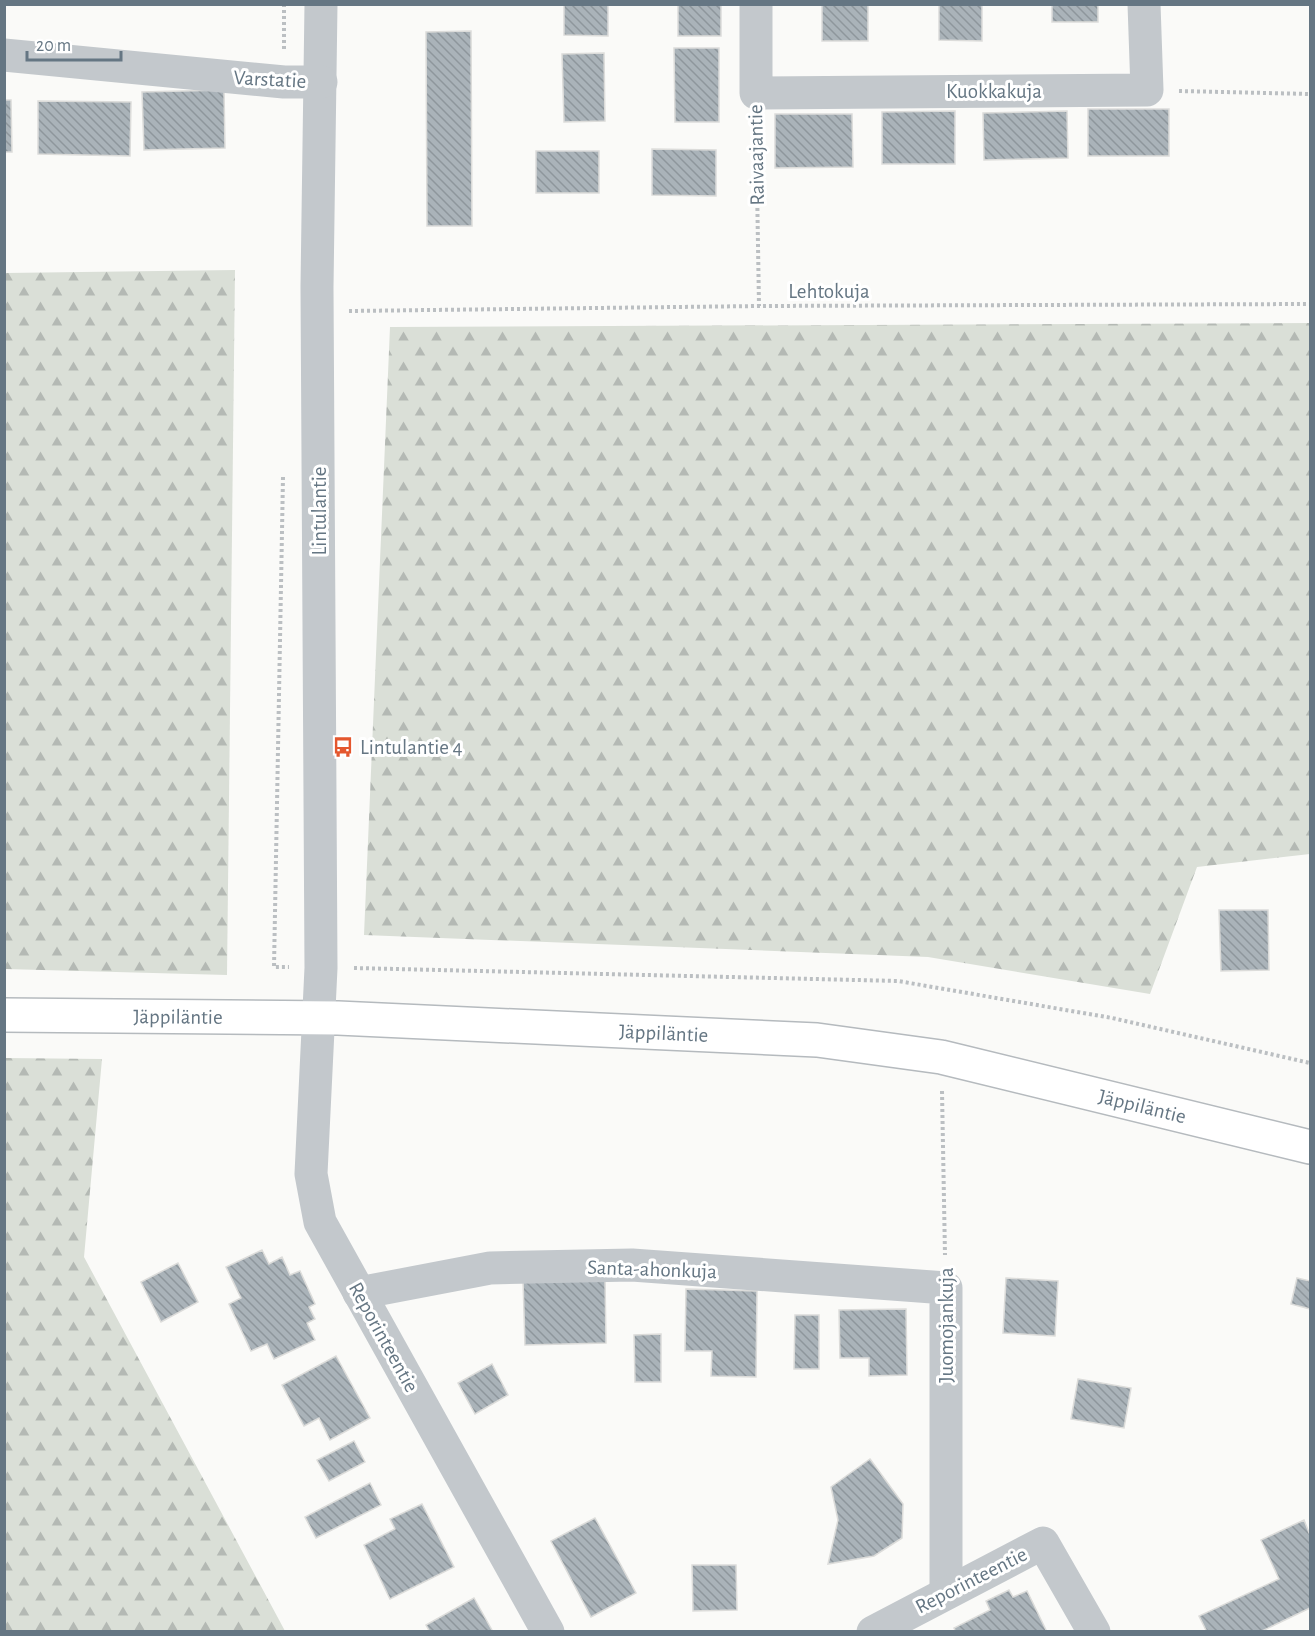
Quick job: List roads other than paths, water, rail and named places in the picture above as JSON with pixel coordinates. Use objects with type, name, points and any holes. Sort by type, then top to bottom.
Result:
[{"type":"main road","name":"Jäppiläntie","points":[[4,1016],[318,1018],[817,1040],[941,1058],[1311,1148]]},
{"type":"street","name":"Lintulantie","points":[[318,1018],[321,968],[317,287],[321,4]]},
{"type":"street","name":"Raivaajantie","points":[[756,4],[756,93]]},
{"type":"street","name":"Kuokkakuja","points":[[756,93],[1147,90],[1144,4]]},
{"type":"street","name":"Varstatie","points":[[4,55],[284,82],[321,82]]},
{"type":"street","name":"Reporinteentie","points":[[318,1018],[311,1174],[320,1222],[548,1632]]},
{"type":"street","name":"Santa-ahonkuja","points":[[359,1293],[490,1268],[632,1265],[946,1288]]},
{"type":"street","name":"Juomojankuja","points":[[946,1288],[946,1593]]},
{"type":"street","name":"Reporinteentie","points":[[873,1632],[1043,1543],[1094,1632]]},
{"type":"place","name":"Lintulantie 4","points":[[343,747]]}]
